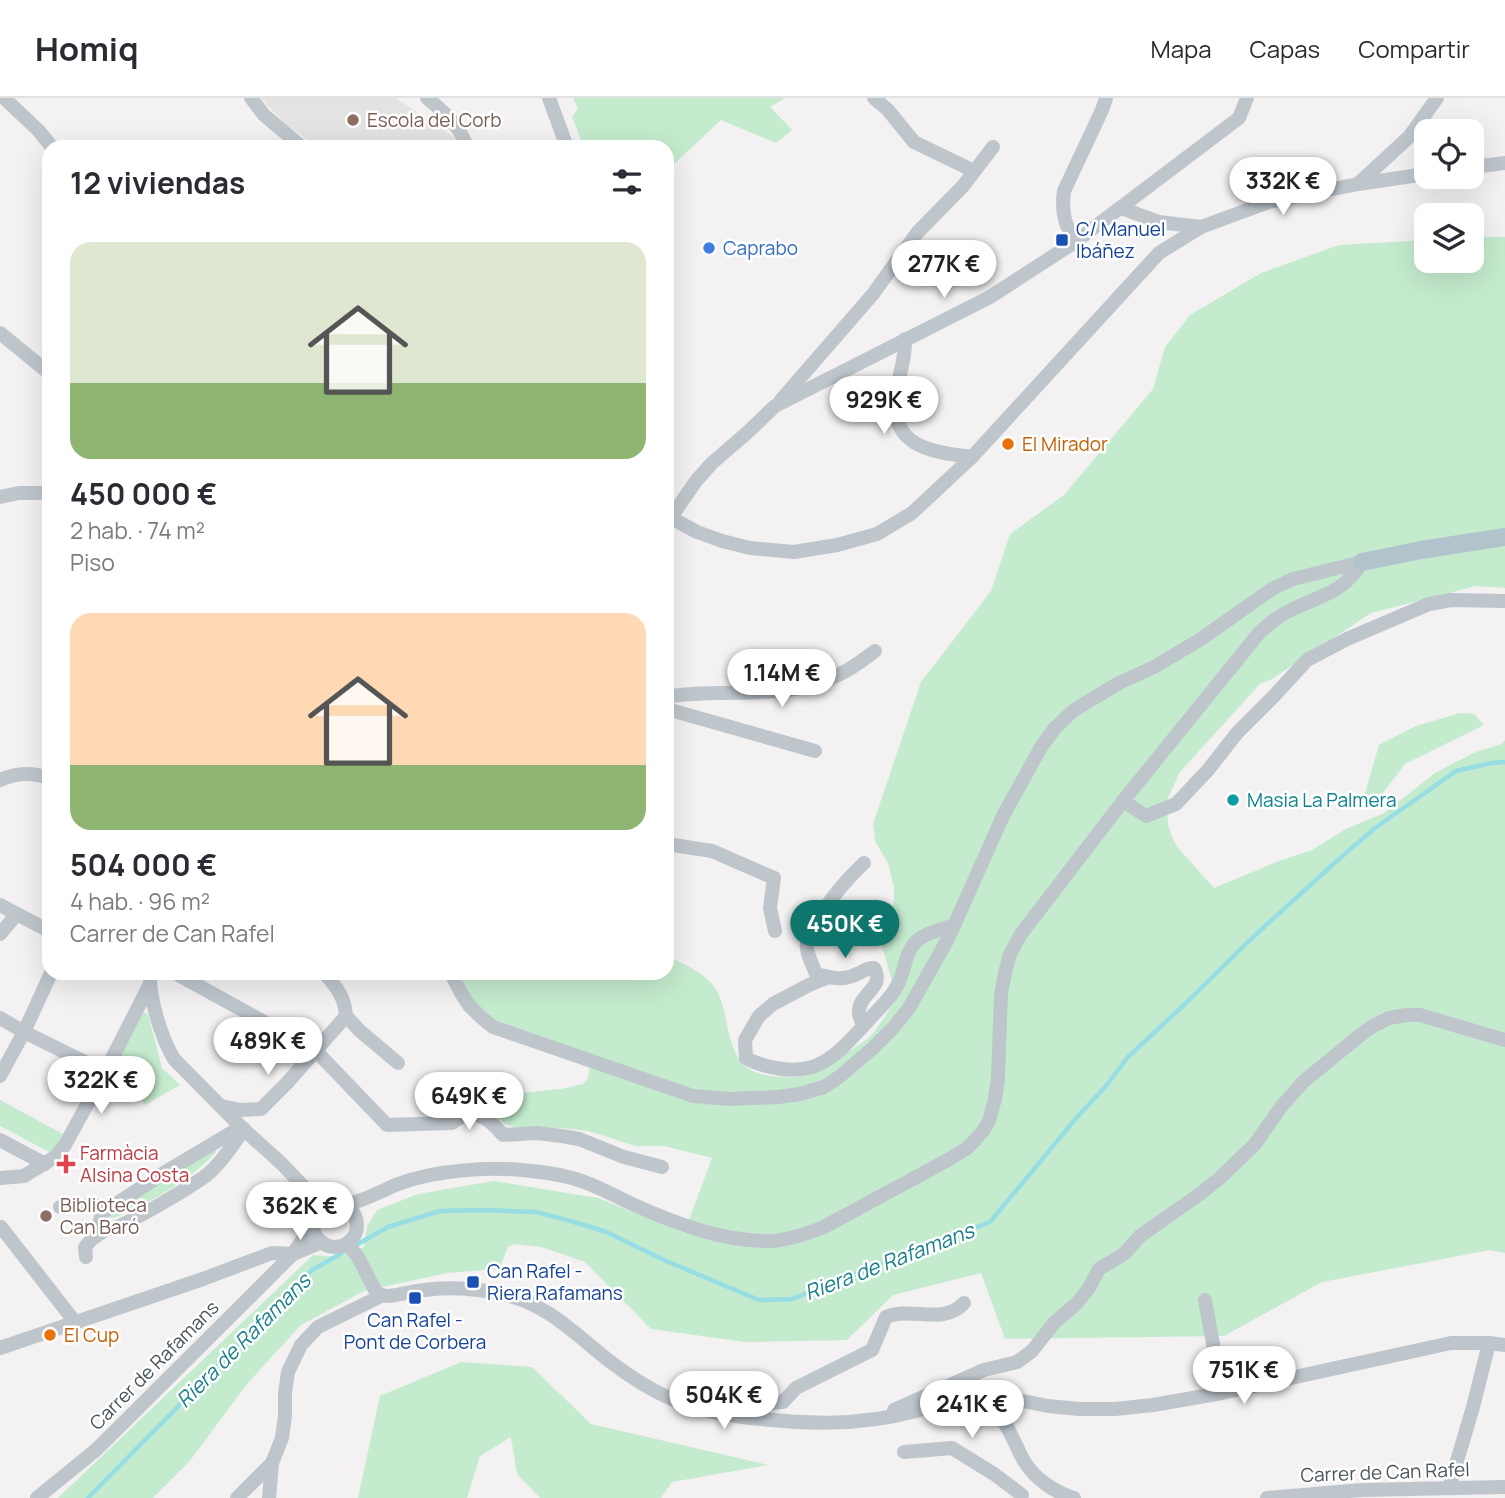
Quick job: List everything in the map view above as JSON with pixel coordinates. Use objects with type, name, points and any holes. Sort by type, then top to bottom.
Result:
[{"type":"main road","points":[[1362,562],[1505,537]]},
{"type":"street","points":[[4,98],[46,140]]},
{"type":"street","points":[[251,98],[264,115],[294,140]]},
{"type":"street","points":[[427,98],[456,125],[465,140]]},
{"type":"street","points":[[550,98],[565,140]]},
{"type":"street","points":[[874,98],[888,110],[914,142],[974,171]]},
{"type":"street","points":[[1075,242],[1066,226],[1062,201],[1064,191],[1106,98]]},
{"type":"street","points":[[775,406],[990,297],[1075,242],[1239,118],[1247,98]]},
{"type":"street","points":[[1358,184],[1409,137],[1437,98]]},
{"type":"street","points":[[674,514],[712,463],[775,406],[873,294],[916,233],[963,186],[993,147]]},
{"type":"street","points":[[1484,166],[1505,163]]},
{"type":"street","points":[[674,523],[722,541],[750,548],[794,552],[820,549],[877,534],[912,513],[972,457],[1159,253],[1201,227],[1269,202],[1414,176]]},
{"type":"street","points":[[1121,208],[1159,222],[1201,227]]},
{"type":"street","points":[[1159,222],[1164,240],[1159,253]]},
{"type":"street","points":[[0,334],[42,367]]},
{"type":"street","points":[[905,339],[905,357],[896,394],[897,424],[906,437],[924,448],[972,457]]},
{"type":"street","points":[[1,496],[42,493]]},
{"type":"street","points":[[314,1221],[321,1208],[370,1198],[399,1184],[460,1171],[497,1169],[569,1177],[681,1224],[748,1240],[772,1241],[822,1228],[966,1149],[989,1121],[995,1100],[1004,972],[1021,934],[1123,801],[1259,633],[1282,615],[1331,593],[1349,581],[1362,562]]},
{"type":"street","points":[[454,980],[470,1008],[493,1027],[693,1096],[730,1100],[778,1097],[824,1087],[873,1048],[909,1008],[954,925],[1003,816],[1041,747],[1055,728],[1074,710],[1111,687],[1190,646],[1272,589],[1293,579],[1362,562]]},
{"type":"street","points":[[1123,801],[1146,816],[1176,804],[1208,770],[1237,733],[1307,660],[1347,639],[1429,604],[1451,600],[1505,601]]},
{"type":"street","points":[[674,696],[770,693],[800,688],[836,677],[856,666],[874,651]]},
{"type":"street","points":[[674,711],[815,751]]},
{"type":"street","points":[[0,780],[18,774],[42,776]]},
{"type":"street","points":[[674,845],[712,851],[774,878],[769,908],[775,931]]},
{"type":"street","points":[[863,1026],[859,1014],[861,1003],[878,982],[878,974],[874,968],[843,979],[817,974],[810,960],[807,943],[831,900],[864,863]]},
{"type":"street","points":[[0,905],[42,927]]},
{"type":"street","points":[[0,934],[17,914]]},
{"type":"street","points":[[829,977],[773,1003],[760,1016],[746,1040],[746,1058],[755,1063],[785,1070],[807,1069],[822,1064],[863,1026],[898,986],[908,952],[920,937],[954,925]]},
{"type":"street","points":[[0,1076],[48,980]]},
{"type":"street","points":[[0,1178],[24,1176],[55,1157],[65,1145],[106,1072],[149,980]]},
{"type":"street","points":[[149,980],[168,1049],[174,1059],[304,1187],[351,1211],[358,1257],[379,1294]]},
{"type":"street","points":[[188,980],[315,1050],[387,1125],[452,1123],[472,1114],[489,1119],[503,1135],[537,1133],[579,1139],[624,1157],[663,1167]]},
{"type":"street","points":[[331,980],[339,989],[346,1016],[398,1063]]},
{"type":"street","points":[[870,1420],[984,1370],[1017,1362],[1032,1351],[1054,1323],[1077,1303],[1099,1269],[1124,1254],[1140,1236],[1220,1178],[1255,1144],[1303,1082],[1373,1026],[1389,1018],[1420,1015],[1505,1040]]},
{"type":"street","points":[[220,1105],[241,1110],[261,1110],[346,1016]]},
{"type":"street","points":[[0,1018],[106,1072]]},
{"type":"street","points":[[107,1229],[100,1221],[102,1213],[212,1143],[242,1128]]},
{"type":"street","points":[[86,1257],[85,1247],[92,1239],[107,1229],[113,1229],[149,1210],[209,1173],[242,1128]]},
{"type":"street","points":[[0,1140],[45,1164]]},
{"type":"street","points":[[304,1187],[315,1234],[326,1244],[340,1246],[353,1231],[370,1198]]},
{"type":"street","points":[[60,1207],[95,1205],[102,1213]]},
{"type":"street","name":"Carrer de Rafamans","points":[[37,1498],[97,1449],[293,1254],[314,1221]]},
{"type":"street","points":[[1,1227],[5,1245],[75,1322]]},
{"type":"street","name":"Carrer de Rafamans","points":[[293,1254],[326,1244]]},
{"type":"street","points":[[0,1348],[272,1253],[293,1254]]},
{"type":"street","points":[[269,1498],[272,1463],[282,1438],[288,1372],[301,1345],[318,1327],[379,1294],[391,1296],[447,1288],[494,1292],[515,1297],[547,1312],[624,1372],[661,1395],[706,1411],[809,1423],[870,1420],[966,1399],[1023,1401],[1079,1409],[1153,1405],[1222,1393],[1451,1343],[1505,1345]]},
{"type":"street","points":[[1205,1300],[1222,1393]]},
{"type":"street","points":[[741,1416],[759,1404],[783,1402],[796,1388],[872,1350],[886,1317],[895,1313],[948,1314],[959,1309],[964,1303]]},
{"type":"street","points":[[1449,1488],[1489,1343]]},
{"type":"street","points":[[983,1401],[995,1409],[1026,1464],[1042,1483],[1074,1498]]},
{"type":"street","points":[[904,1452],[952,1448],[994,1474],[1022,1496],[1042,1483]]},
{"type":"street","points":[[237,1498],[272,1463]]},
{"type":"street","points":[[1493,1498],[1505,1488]]},
{"type":"street","name":"Carrer de Can Rafel","points":[[1267,1498],[1362,1490],[1505,1488]]},
{"type":"shaded area","name":"Escola del Corb","points":[[261,98],[396,98],[456,140],[307,140],[284,123]]},
{"type":"green space","points":[[573,98],[785,98],[770,107],[792,130],[776,143],[721,120],[674,164],[674,140],[581,140],[572,117],[578,108]]},
{"type":"green space","points":[[1484,237],[1505,237],[1505,588],[1476,586],[1371,613],[1272,679],[1260,684],[1180,772],[1167,800],[1168,825],[1178,848],[1214,888],[1312,850],[1346,829],[1384,813],[1435,773],[1473,753],[1502,744],[1505,740],[1505,1253],[1490,1250],[1322,1282],[1224,1336],[1005,1339],[981,1273],[893,1295],[847,1340],[745,1342],[651,1329],[585,1262],[541,1247],[514,1244],[508,1247],[497,1269],[447,1273],[364,1291],[301,1325],[247,1384],[189,1462],[153,1498],[58,1498],[313,1255],[339,1257],[364,1247],[367,1226],[377,1210],[418,1194],[494,1181],[598,1198],[684,1233],[712,1158],[664,1146],[636,1146],[588,1131],[514,1127],[505,1124],[498,1118],[496,1110],[504,1097],[583,1084],[588,1078],[590,1065],[495,1034],[463,1010],[449,980],[674,980],[674,960],[708,979],[722,1002],[737,1055],[750,1069],[768,1076],[795,1077],[812,1074],[869,1038],[894,1003],[891,978],[882,946],[894,903],[894,888],[888,863],[875,841],[873,824],[921,682],[991,591],[1010,534],[1064,495],[1153,389],[1165,347],[1190,315],[1261,273],[1339,245],[1414,241],[1414,273],[1484,273]]},
{"type":"green space","points":[[1460,713],[1474,714],[1484,725],[1405,764],[1382,794],[1369,803],[1364,797],[1379,745],[1416,726]]},
{"type":"green space","points":[[142,1012],[148,1014],[162,1068],[180,1085],[145,1105],[116,1061]]},
{"type":"green space","points":[[0,1100],[63,1134],[53,1154],[0,1126]]},
{"type":"green space","points":[[216,1149],[205,1163],[168,1190],[114,1218],[108,1215],[112,1211]]},
{"type":"green space","points":[[461,1362],[532,1367],[591,1424],[768,1465],[672,1482],[661,1498],[540,1498],[517,1474],[511,1437],[480,1456],[467,1498],[358,1498],[380,1396]]},
{"type":"waterway","name":"Riera de Rafamans","points":[[88,1498],[312,1270],[388,1227],[440,1211],[536,1212],[567,1220],[604,1231],[759,1300],[792,1299],[990,1222],[1128,1057],[1339,859],[1375,828],[1456,771],[1505,762]]},
{"type":"place","name":"Escola del Corb","points":[[353,120]]},
{"type":"place","name":"C/ Manuel Ibáñez","points":[[1062,240]]},
{"type":"place","name":"Caprabo","points":[[709,248]]},
{"type":"place","name":"El Mirador","points":[[1008,444]]},
{"type":"place","name":"Masia La Palmera","points":[[1233,800]]},
{"type":"place","name":"Farmàcia Alsina Costa","points":[[66,1164]]},
{"type":"place","name":"Biblioteca Can Baró","points":[[46,1216]]},
{"type":"place","name":"Can Rafel - Riera Rafamans","points":[[473,1282]]},
{"type":"place","name":"Can Rafel - Pont de Corbera","points":[[415,1298]]},
{"type":"place","name":"El Cup","points":[[50,1335]]}]
